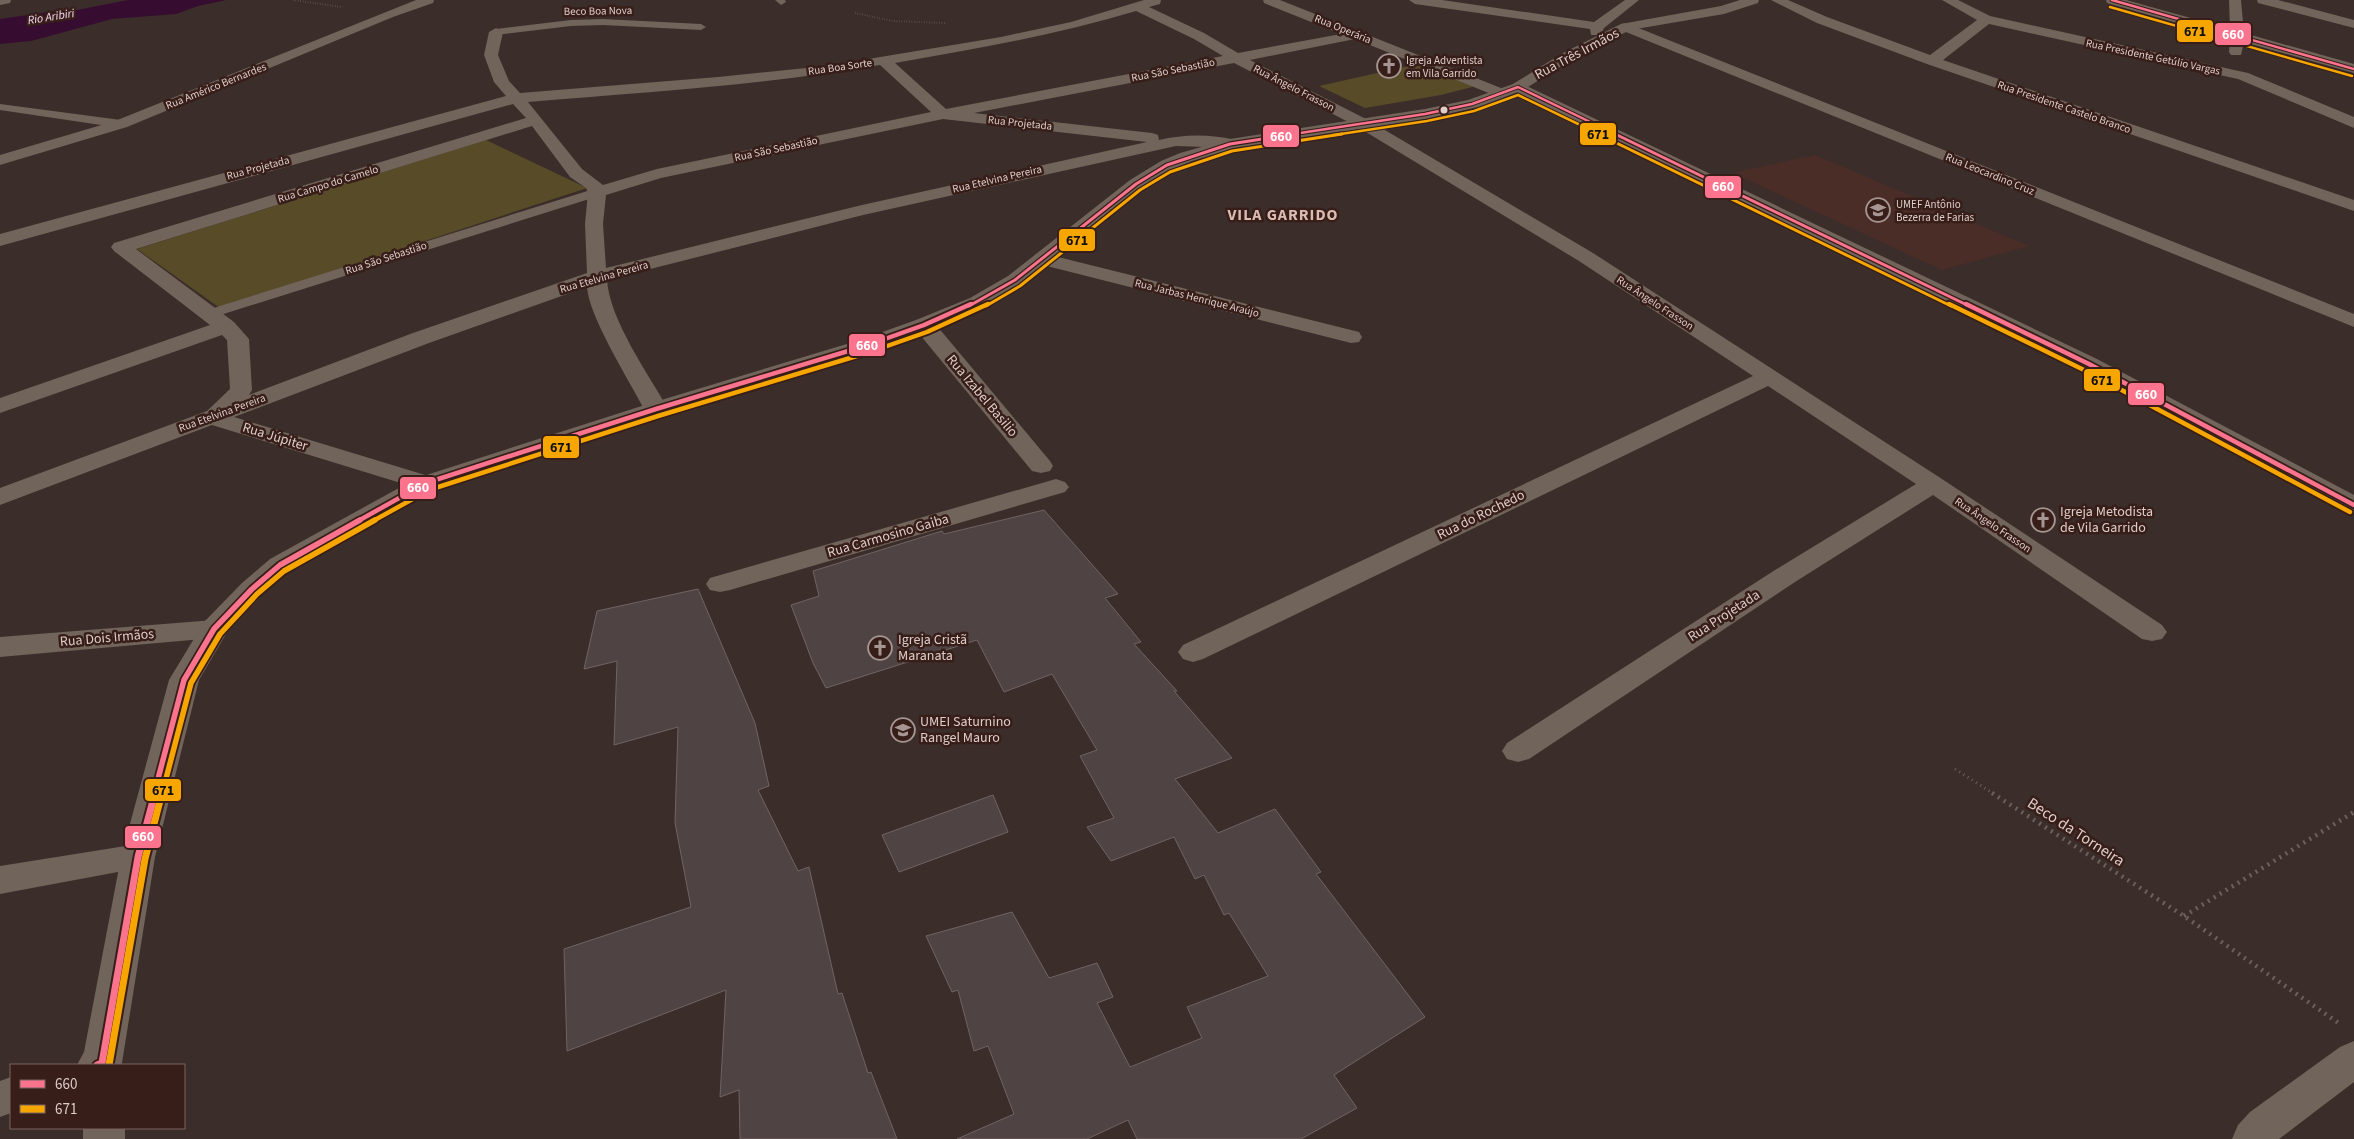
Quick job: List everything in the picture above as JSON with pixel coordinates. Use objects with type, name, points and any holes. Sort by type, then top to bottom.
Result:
[{"type":"street","points":[[0,1],[5,0]]},
{"type":"street","name":"Rua Américo Bernardes","points":[[0,160],[121,124],[388,14],[428,0]]},
{"type":"street","name":"Rua Operária","points":[[1269,0],[1356,35],[1510,90],[2089,364],[2354,505]]},
{"type":"street","points":[[1415,0],[1597,26],[1630,3]]},
{"type":"street","name":"Rua Três Irmãos","points":[[100,1064],[138,857],[184,680],[214,629],[252,589],[280,565],[383,505],[426,483],[656,409],[842,353],[924,325],[977,302],[1015,280],[1144,180],[1167,165],[1186,157],[1230,144],[1425,114],[1472,104],[1510,90],[1566,57],[1626,27],[1724,10],[1752,0]]},
{"type":"street","name":"Rua Presidente Castelo Branco","points":[[1777,0],[1822,20],[1932,61],[2354,206]]},
{"type":"street","name":"Rua Presidente Getúlio Vargas","points":[[1948,0],[1986,19],[2244,76],[2354,123]]},
{"type":"street","points":[[2112,0],[2354,69]]},
{"type":"street","points":[[2235,0],[2236,67],[2244,76]]},
{"type":"street","points":[[2262,0],[2354,24]]},
{"type":"street","name":"Rua Boa Sorte","points":[[516,98],[718,82],[884,61],[1049,31],[1148,3]]},
{"type":"street","name":"Rua Ângelo Frasson","points":[[1148,3],[1236,58],[1362,123],[1586,257],[1933,484],[2152,632]]},
{"type":"street","points":[[1611,3],[1630,3]]},
{"type":"street","points":[[1932,61],[1986,19]]},
{"type":"street","points":[[1597,26],[1597,43]]},
{"type":"street","name":"Rua Leocardino Cruz","points":[[1626,27],[2354,321]]},
{"type":"street","points":[[496,32],[491,55],[502,82],[536,120],[576,174],[594,185],[597,192],[594,224],[598,294],[609,323],[656,409]]},
{"type":"street","name":"Rua São Sebastião","points":[[597,192],[657,174],[943,114],[1356,35]]},
{"type":"street","points":[[884,61],[943,114]]},
{"type":"street","name":"Rua Projetada","points":[[0,240],[516,98]]},
{"type":"street","name":"Rua Projetada","points":[[943,114],[1176,140]]},
{"type":"street","name":"Rua Campo do Camelo","points":[[217,321],[120,248],[536,120]]},
{"type":"street","name":"Rua Etelvina Pereira","points":[[0,496],[421,338],[596,277],[871,208],[1176,140],[1210,141],[1230,144]]},
{"type":"street","name":"Rua Jarbas Henrique Araújo","points":[[1042,259],[1351,338]]},
{"type":"street","points":[[210,417],[230,404],[241,390],[238,339],[217,321]]},
{"type":"street","name":"Rua São Sebastião","points":[[0,406],[217,321]]},
{"type":"street","name":"Rua Izabel Basilio","points":[[924,325],[1048,477]]},
{"type":"street","name":"Rua do Rochedo","points":[[1193,652],[1769,377]]},
{"type":"street","name":"Rua Júpiter","points":[[210,417],[426,483]]},
{"type":"street","name":"Rua Carmosino Gaiba","points":[[720,584],[1048,477]]},
{"type":"street","name":"Rua Projetada","points":[[1518,750],[1785,576],[1933,484]]},
{"type":"street","name":"Rua Dois Irmãos","points":[[0,648],[214,629]]},
{"type":"street","points":[[0,880],[138,857]]},
{"type":"street","points":[[2253,1139],[2265,1125],[2350,1043]]},
{"type":"lane","name":"Beco Boa Nova","points":[[496,32],[570,23],[603,22],[701,27]]},
{"type":"lane","points":[[0,108],[121,124]]},
{"type":"lane","name":"Rua São Sebastião","points":[[217,321],[597,192]]},
{"type":"path","points":[[855,14],[893,21],[949,23],[948,50]]},
{"type":"path","name":"Beco da Torneira","points":[[1955,770],[2184,916],[2350,1043]]},
{"type":"path","points":[[2184,916],[2354,812]]},
{"type":"shaded area","points":[[1422,63],[1476,86],[1441,95],[1365,108],[1319,86]]},
{"type":"shaded area","points":[[486,140],[587,188],[220,308],[137,249]]},
{"type":"shaded area","name":"UMEF Antônio Bezerra de Farias","points":[[1815,155],[2029,246],[1942,270],[1733,173]]},
{"type":"water","name":"Rio Aribiri","points":[[128,0],[226,0],[198,6],[176,14],[112,19],[31,41],[0,44],[0,19],[62,10],[77,10]]},
{"type":"building","points":[[1044,510],[1118,594],[1105,598],[1141,642],[1134,644],[1177,691],[1174,691],[1232,758],[1175,779],[1218,833],[1275,809],[1321,872],[1316,874],[1425,1017],[1334,1075],[1357,1108],[1301,1139],[1137,1139],[1128,1120],[1087,1139],[957,1139],[1014,1114],[988,1046],[974,1051],[958,990],[952,992],[926,936],[1012,912],[1049,978],[1097,963],[1113,997],[1097,1003],[1130,1067],[1202,1038],[1187,1007],[1268,976],[1229,913],[1224,915],[1204,875],[1195,879],[1174,837],[1111,861],[1087,827],[1114,818],[1080,756],[1097,750],[1052,674],[1004,692],[977,640],[826,688],[813,663],[791,605],[819,596],[813,571],[942,531],[944,534]]},
{"type":"building","points":[[698,589],[755,723],[769,786],[758,790],[798,871],[809,867],[838,994],[842,993],[868,1073],[871,1072],[897,1139],[740,1139],[739,1090],[720,1097],[726,990],[567,1051],[564,949],[691,907],[675,823],[678,727],[614,745],[617,661],[584,669],[597,611]]},
{"type":"building","points":[[993,795],[1008,832],[899,872],[882,835]]},
{"type":"transit line","name":"660","points":[[2112,0],[2354,69]]},
{"type":"transit line","name":"671","points":[[2110,7],[2352,76]]},
{"type":"transit line","name":"660","points":[[100,1064],[102,1063],[138,857],[184,680],[214,629],[252,589],[280,565],[426,483],[656,409],[868,345],[924,325],[977,302],[1015,280],[1136,184],[1167,165],[1230,144],[1425,114],[1472,104],[1518,87],[2089,364],[2354,505]]},
{"type":"transit line","name":"671","points":[[109,1064],[145,859],[191,683],[220,634],[257,594],[284,571],[429,490],[658,416],[870,352],[927,332],[980,309],[1020,286],[1140,190],[1170,172],[1232,151],[1427,121],[1474,111],[1518,95],[2086,371],[2350,512]]},
{"type":"place","name":"Igreja Adventista em Vila Garrido","points":[[1389,66]]},
{"type":"place","name":"UMEF Antônio Bezerra de Farias","points":[[1878,210]]},
{"type":"place","name":"Igreja Metodista de Vila Garrido","points":[[2043,520]]},
{"type":"place","name":"Igreja Cristã Maranata","points":[[880,648]]},
{"type":"place","name":"UMEI Saturnino Rangel Mauro","points":[[903,730]]},
{"type":"district","name":"VILA GARRIDO","points":[[1283,215]]}]
